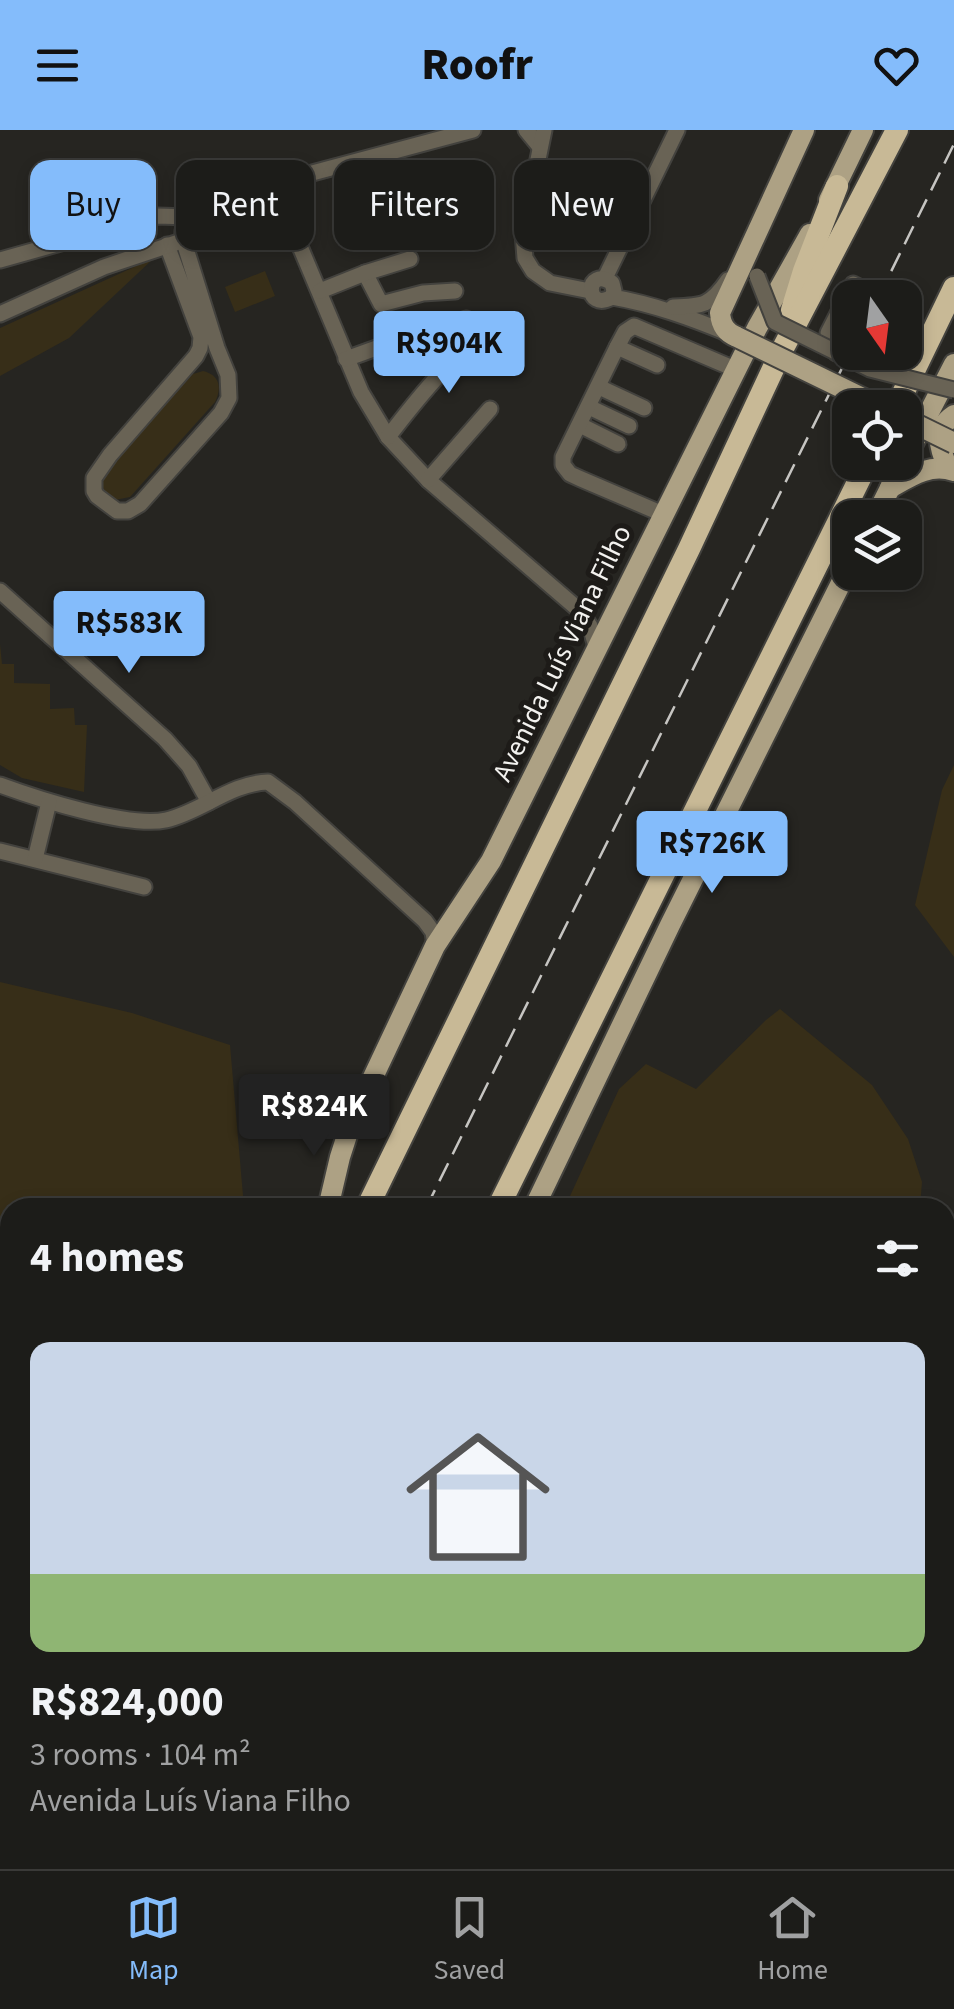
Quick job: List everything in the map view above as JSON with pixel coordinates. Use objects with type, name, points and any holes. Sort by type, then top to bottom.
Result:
[{"type":"highway","points":[[371,1198],[672,584],[780,354],[898,130]]},
{"type":"highway","points":[[780,354],[804,271],[837,186]]},
{"type":"highway","points":[[922,353],[954,288]]},
{"type":"highway","points":[[922,353],[954,316]]},
{"type":"highway","points":[[503,1198],[859,480]]},
{"type":"main road","points":[[804,130],[720,313],[733,336],[845,390]]},
{"type":"main road","name":"Avenida Luís Viana Filho","points":[[330,1198],[350,1126],[435,946],[492,862],[757,328],[837,186],[863,130]]},
{"type":"main road","points":[[922,426],[954,364]]},
{"type":"main road","points":[[890,488],[928,469],[951,470],[940,446],[940,434],[954,415]]},
{"type":"main road","points":[[922,427],[954,442]]},
{"type":"main road","points":[[884,500],[894,480]]},
{"type":"main road","points":[[539,1198],[838,590]]},
{"type":"street","points":[[314,173],[473,130]]},
{"type":"street","points":[[526,130],[542,138],[523,251],[528,266],[540,278],[550,283],[602,290],[676,312],[733,336]]},
{"type":"street","points":[[602,290],[676,130]]},
{"type":"street","points":[[0,260],[158,216],[176,217]]},
{"type":"street","points":[[0,314],[84,275],[176,241]]},
{"type":"street","points":[[166,245],[190,288],[228,375],[229,398],[140,504],[128,511],[116,511],[97,496],[94,478],[200,348],[200,336],[190,288],[185,250]]},
{"type":"street","points":[[654,307],[693,306],[713,300],[749,246]]},
{"type":"street","points":[[302,250],[346,359],[388,437],[428,480],[579,610],[590,626],[597,650]]},
{"type":"street","points":[[320,291],[410,259]]},
{"type":"street","points":[[366,273],[381,304],[423,294],[455,292]]},
{"type":"street","points":[[757,276],[775,322],[831,345]]},
{"type":"street","points":[[346,359],[466,320]]},
{"type":"street","points":[[665,515],[581,480],[565,469],[562,462],[617,347],[634,326],[737,370]]},
{"type":"street","points":[[388,437],[458,353],[486,331]]},
{"type":"street","points":[[617,347],[657,364]]},
{"type":"street","points":[[870,370],[954,390]]},
{"type":"street","points":[[599,387],[644,408]]},
{"type":"street","points":[[589,408],[629,426]]},
{"type":"street","points":[[428,480],[490,409]]},
{"type":"street","points":[[580,425],[618,444]]},
{"type":"street","points":[[0,591],[166,739],[190,766],[209,802]]},
{"type":"street","points":[[579,610],[593,613],[619,607]]},
{"type":"street","points":[[0,784],[49,802],[152,822],[167,820],[255,783],[272,783],[424,921],[434,932],[435,946]]},
{"type":"street","points":[[35,859],[49,802]]},
{"type":"street","points":[[0,851],[144,887]]},
{"type":"street","points":[[424,921],[452,920]]},
{"type":"shaded area","points":[[154,258],[69,338],[0,376],[0,328]]},
{"type":"shaded area","points":[[265,271],[275,296],[235,312],[225,287]]},
{"type":"shaded area","points":[[203,371],[218,383],[215,402],[130,497],[115,500],[104,489],[103,474],[193,374]]},
{"type":"shaded area","points":[[0,644],[2,664],[14,664],[14,683],[50,684],[50,709],[74,708],[75,725],[87,725],[84,792],[22,778],[0,765]]},
{"type":"shaded area","points":[[954,765],[954,957],[915,905],[942,790]]},
{"type":"shaded area","points":[[0,982],[132,1013],[230,1045],[243,1198],[0,1198]]},
{"type":"shaded area","points":[[780,1009],[872,1085],[908,1139],[922,1182],[921,1198],[569,1198],[619,1089],[646,1064],[696,1089]]},
{"type":"railway","points":[[887,280],[954,144]]},
{"type":"railway","points":[[431,1198],[841,370]]}]
